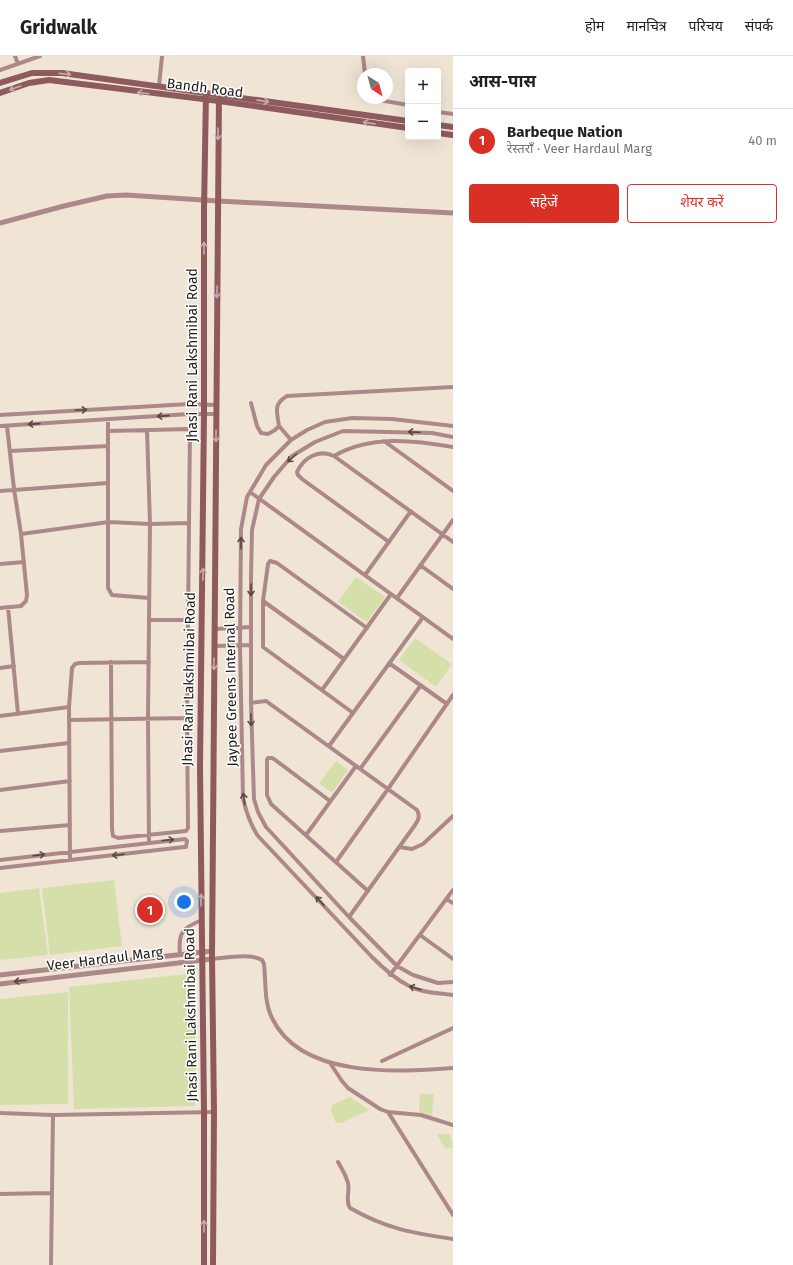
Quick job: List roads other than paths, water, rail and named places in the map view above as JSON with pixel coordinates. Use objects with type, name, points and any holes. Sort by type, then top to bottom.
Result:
[{"type":"main road","name":"Bandh Road","points":[[0,83],[32,73],[62,73],[206,93],[219,98],[405,128]]},
{"type":"main road","name":"Bandh Road","points":[[0,93],[29,83],[50,80],[206,100],[219,98],[405,121]]},
{"type":"main road","name":"Jhasi Rani Lakshmibai Road","points":[[204,1265],[204,1112],[200,759],[206,93]]},
{"type":"main road","name":"Jhasi Rani Lakshmibai Road","points":[[213,1265],[214,1112],[212,951],[219,98]]},
{"type":"main road","points":[[441,125],[453,127]]},
{"type":"main road","points":[[441,133],[453,135]]},
{"type":"street","points":[[15,56],[18,64]]},
{"type":"street","points":[[0,70],[40,56]]},
{"type":"street","points":[[159,86],[162,56]]},
{"type":"street","points":[[363,56],[364,68]]},
{"type":"street","points":[[393,102],[405,104]]},
{"type":"street","points":[[441,112],[453,114]]},
{"type":"street","points":[[0,223],[64,206],[114,195],[453,213]]},
{"type":"street","points":[[290,440],[279,426],[276,407],[280,400],[287,396],[453,387]]},
{"type":"street","points":[[251,403],[260,432],[268,434],[279,426]]},
{"type":"street","points":[[0,415],[189,404],[216,405]]},
{"type":"street","points":[[0,426],[216,414]]},
{"type":"street","name":"Jaypee Greens Internal Road","points":[[453,426],[392,419],[352,418],[325,422],[290,440],[266,465],[247,497],[241,529],[240,628],[243,792],[247,815],[258,836],[390,975],[410,987],[428,992],[453,994]]},
{"type":"street","points":[[108,420],[108,588],[109,592],[116,596],[149,598]]},
{"type":"street","points":[[0,608],[21,606],[26,602],[21,534],[7,426]]},
{"type":"street","points":[[108,431],[190,429],[187,718],[188,828],[185,831],[149,836],[118,838],[113,836],[111,662]]},
{"type":"street","points":[[147,430],[150,524],[148,719],[149,843]]},
{"type":"street","name":"Jaypee Greens Internal Road","points":[[453,436],[432,433],[344,431],[315,442],[292,456],[274,477],[260,499],[252,530],[251,627],[251,703],[254,799],[258,812],[266,827],[349,917],[397,966],[413,975],[438,983],[453,982]]},
{"type":"street","points":[[334,456],[352,447],[383,441],[411,442],[453,447]]},
{"type":"street","points":[[383,441],[453,492]]},
{"type":"street","points":[[10,452],[108,446]]},
{"type":"street","points":[[389,542],[298,475],[297,472],[299,467],[308,458],[316,453],[322,452],[334,456],[453,542]]},
{"type":"street","points":[[0,491],[108,483]]},
{"type":"street","points":[[250,492],[453,639]]},
{"type":"street","points":[[365,575],[411,511]]},
{"type":"street","points":[[397,598],[453,520]]},
{"type":"street","points":[[21,534],[109,522],[150,524],[189,523]]},
{"type":"street","points":[[353,713],[264,647],[263,601],[268,564],[270,561],[274,561],[367,628]]},
{"type":"street","points":[[0,564],[24,562]]},
{"type":"street","points":[[420,565],[453,589]]},
{"type":"street","points":[[322,690],[391,594]]},
{"type":"street","points":[[263,601],[344,659]]},
{"type":"street","points":[[8,608],[18,714]]},
{"type":"street","points":[[329,746],[423,617]]},
{"type":"street","points":[[150,620],[188,620]]},
{"type":"street","points":[[214,629],[251,627]]},
{"type":"street","points":[[214,646],[251,645]]},
{"type":"street","points":[[70,860],[69,707],[71,673],[75,664],[79,662],[149,662]]},
{"type":"street","points":[[390,663],[447,704]]},
{"type":"street","points":[[0,668],[14,666]]},
{"type":"street","points":[[360,769],[421,685]]},
{"type":"street","points":[[336,862],[453,695]]},
{"type":"street","points":[[251,703],[266,701],[417,810],[419,814],[419,820],[349,917]]},
{"type":"street","points":[[0,716],[69,707]]},
{"type":"street","points":[[69,720],[187,718]]},
{"type":"street","points":[[0,751],[69,743]]},
{"type":"street","points":[[330,801],[274,759],[268,758],[268,799],[368,890]]},
{"type":"street","points":[[306,835],[356,766]]},
{"type":"street","points":[[0,790],[70,781]]},
{"type":"street","points":[[400,847],[412,849],[423,844],[453,816]]},
{"type":"street","points":[[0,832],[70,825]]},
{"type":"street","points":[[0,860],[185,838],[187,841],[186,846],[184,847],[0,868]]},
{"type":"street","points":[[390,975],[453,890]]},
{"type":"street","points":[[446,899],[453,903]]},
{"type":"street","points":[[180,954],[179,943],[183,931],[188,926],[202,920]]},
{"type":"street","points":[[420,934],[453,959]]},
{"type":"street","name":"Veer Hardaul Marg","points":[[0,975],[212,951]]},
{"type":"street","points":[[212,959],[250,957],[262,960],[266,979],[267,1002],[271,1017],[276,1026],[287,1039],[299,1048],[330,1063],[377,1070],[453,1068]]},
{"type":"street","name":"Veer Hardaul Marg","points":[[0,984],[212,959]]},
{"type":"street","points":[[382,1061],[453,1028]]},
{"type":"street","points":[[330,1063],[348,1088],[380,1109],[389,1112],[421,1115],[453,1125]]},
{"type":"street","points":[[0,1113],[53,1114],[214,1112]]},
{"type":"street","points":[[389,1112],[453,1215]]},
{"type":"street","points":[[51,1265],[53,1114]]},
{"type":"street","points":[[338,1162],[348,1182],[348,1204],[350,1208],[378,1222],[404,1231],[453,1239]]},
{"type":"street","points":[[0,1194],[51,1193]]},
{"type":"place","name":"Barbeque Nation","points":[[150,910]]}]
